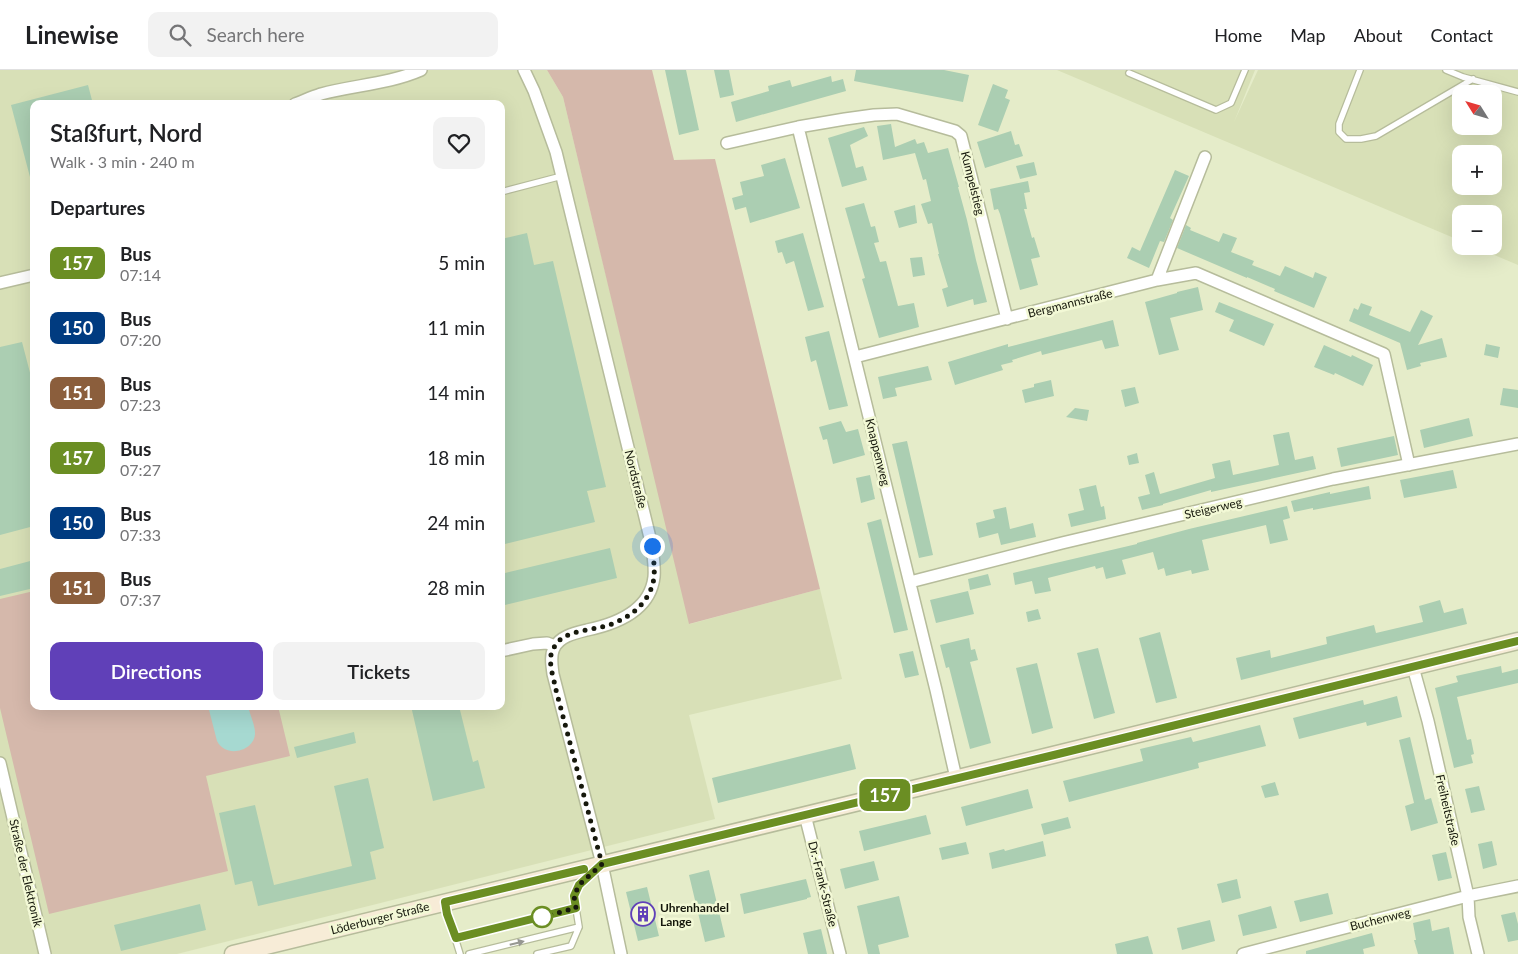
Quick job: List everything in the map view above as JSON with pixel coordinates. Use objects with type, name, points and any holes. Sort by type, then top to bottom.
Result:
[{"type":"street","points":[[306,100],[322,94],[413,74],[421,70]]},
{"type":"street","name":"Nordstraße","points":[[524,70],[534,91],[556,152],[652,546],[654,577],[651,590],[645,602],[632,613],[604,627],[572,634],[561,639],[554,646]]},
{"type":"street","name":"Kumpelstieg","points":[[727,143],[798,127],[845,119],[897,114],[955,131],[961,136],[1007,319]]},
{"type":"street","name":"Knappenweg","points":[[798,127],[910,582],[956,778]]},
{"type":"street","points":[[1157,280],[1205,157]]},
{"type":"street","name":"Bergmannstraße","points":[[855,357],[1157,280],[1196,273],[1384,354],[1409,464]]},
{"type":"street","points":[[0,283],[30,276]]},
{"type":"street","name":"Steigerweg","points":[[910,582],[1062,543],[1333,479],[1518,444]]},
{"type":"street","name":"Löderburger Straße","points":[[233,954],[1518,640]]},
{"type":"street","points":[[505,650],[533,644],[547,643],[554,646],[551,656],[553,674],[602,864],[621,954]]},
{"type":"street","name":"Freiheitstraße","points":[[1413,667],[1428,722],[1468,896],[1469,917],[1478,954]]},
{"type":"street","name":"Straße der Elektronik","points":[[0,763],[45,954]]},
{"type":"street","name":"Dr.-Frank-Straße","points":[[805,815],[840,954]]},
{"type":"street","name":"Buchenweg","points":[[1243,954],[1468,896],[1518,886]]},
{"type":"lane","points":[[1122,70],[1130,71],[1216,110],[1231,103],[1244,70]]},
{"type":"lane","points":[[1360,70],[1339,124],[1339,132],[1346,139],[1376,136],[1474,80]]},
{"type":"lane","points":[[1446,70],[1518,92]]},
{"type":"lane","points":[[505,191],[562,176]]},
{"type":"lane","points":[[537,954],[572,946],[579,927],[574,896],[579,885],[602,864]]},
{"type":"lane","points":[[445,902],[460,954]]},
{"type":"lane","points":[[456,938],[576,908]]},
{"type":"lane","points":[[469,954],[579,927]]},
{"type":"shaded area","points":[[0,70],[547,70],[563,97],[690,624],[820,589],[842,679],[689,715],[715,819],[177,954],[0,954]]},
{"type":"shaded area","points":[[547,70],[652,70],[674,160],[715,159],[820,589],[689,624],[563,97]]},
{"type":"shaded area","points":[[1057,70],[1255,70],[1234,122],[1258,70],[1518,70],[1518,265],[1494,255],[1502,255],[1502,205],[1452,205],[1452,237]]},
{"type":"shaded area","points":[[30,592],[30,710],[279,710],[290,756],[206,776],[228,871],[49,914],[0,708],[0,599]]},
{"type":"water","points":[[209,710],[249,710],[255,733],[254,739],[250,744],[245,748],[233,751],[221,747],[217,741]]},
{"type":"building","points":[[665,70],[686,70],[699,130],[679,135]]},
{"type":"building","points":[[714,70],[729,70],[734,95],[720,98]]},
{"type":"building","points":[[856,70],[944,70],[969,75],[963,102],[854,81]]},
{"type":"building","points":[[831,76],[832,82],[843,79],[846,91],[736,122],[731,102],[769,91],[768,86],[790,80],[792,87]]},
{"type":"building","points":[[993,84],[1008,90],[1005,98],[1010,100],[998,132],[978,125]]},
{"type":"building","points":[[88,85],[92,100],[30,100]]},
{"type":"building","points":[[30,100],[30,177],[11,105]]},
{"type":"building","points":[[891,124],[895,147],[915,139],[917,144],[924,142],[928,153],[948,148],[987,302],[974,305],[973,299],[947,307],[942,289],[948,287],[938,254],[932,223],[928,224],[921,204],[931,201],[926,179],[923,180],[915,153],[883,160],[877,126]]},
{"type":"building","points":[[864,127],[868,136],[850,145],[856,168],[863,166],[867,180],[842,187],[828,138]]},
{"type":"building","points":[[1011,131],[1015,145],[1019,144],[1023,156],[985,168],[977,142]]},
{"type":"building","points":[[785,158],[800,208],[750,223],[746,207],[735,210],[732,198],[743,195],[740,182],[764,176],[761,165]]},
{"type":"building","points":[[1034,162],[1037,175],[1020,179],[1016,166]]},
{"type":"building","points":[[1175,170],[1189,176],[1170,218],[1173,220],[1164,242],[1160,241],[1149,268],[1127,258],[1132,247],[1140,251]]},
{"type":"building","points":[[1028,181],[1030,192],[1024,193],[1027,209],[1024,209],[1032,238],[1034,237],[1040,257],[1031,259],[1038,285],[1020,290],[1000,214],[998,209],[994,210],[990,189]]},
{"type":"building","points":[[864,203],[871,227],[875,226],[879,242],[874,243],[880,262],[886,261],[898,306],[914,303],[919,327],[879,338],[862,279],[865,278],[845,208]]},
{"type":"building","points":[[915,205],[917,223],[899,228],[894,211]]},
{"type":"building","points":[[1186,225],[1191,228],[1190,230],[1219,242],[1223,233],[1237,238],[1231,252],[1254,261],[1252,265],[1280,276],[1285,266],[1313,278],[1315,272],[1327,277],[1314,308],[1274,291],[1275,289],[1177,248]]},
{"type":"building","points":[[527,233],[534,265],[553,261],[606,487],[587,491],[595,522],[505,544],[505,238]]},
{"type":"building","points":[[803,233],[824,307],[808,311],[794,261],[786,264],[782,252],[778,253],[775,241]]},
{"type":"building","points":[[922,257],[925,275],[913,277],[910,258]]},
{"type":"building","points":[[1198,287],[1203,310],[1170,318],[1179,350],[1159,355],[1145,302]]},
{"type":"building","points":[[1219,302],[1274,324],[1264,346],[1229,331],[1234,320],[1215,312]]},
{"type":"building","points":[[1361,303],[1372,307],[1369,315],[1410,332],[1421,310],[1433,316],[1418,345],[1442,338],[1447,357],[1420,363],[1421,366],[1407,370],[1400,343],[1349,321],[1354,308],[1358,310]]},
{"type":"building","points":[[1113,320],[1119,346],[1105,349],[1102,340],[1042,355],[1041,351],[1001,365],[1003,370],[955,385],[948,362],[1008,344],[1008,347]]},
{"type":"building","points":[[829,331],[848,406],[829,410],[816,360],[811,362],[805,337]]},
{"type":"building","points":[[22,342],[30,373],[30,527],[0,535],[0,347]]},
{"type":"building","points":[[1486,344],[1500,347],[1498,358],[1484,355]]},
{"type":"building","points":[[1324,345],[1373,365],[1363,386],[1335,373],[1334,375],[1314,367]]},
{"type":"building","points":[[928,366],[932,380],[895,388],[897,396],[883,399],[878,377]]},
{"type":"building","points":[[1051,380],[1054,396],[1025,403],[1022,390],[1034,387],[1034,384]]},
{"type":"building","points":[[1135,387],[1139,403],[1125,407],[1121,390]]},
{"type":"building","points":[[1503,388],[1518,390],[1518,408],[1500,405]]},
{"type":"building","points":[[1075,408],[1089,410],[1087,421],[1066,417]]},
{"type":"building","points":[[1469,418],[1473,436],[1424,448],[1420,430]]},
{"type":"building","points":[[841,421],[846,432],[858,429],[865,455],[833,464],[827,439],[823,440],[819,427]]},
{"type":"building","points":[[1289,432],[1295,460],[1313,456],[1316,469],[1211,492],[1211,490],[1142,510],[1138,497],[1150,494],[1145,475],[1154,472],[1160,494],[1215,478],[1212,464],[1230,460],[1233,475],[1279,465],[1273,435]]},
{"type":"building","points":[[1394,436],[1398,455],[1341,467],[1337,448]]},
{"type":"building","points":[[907,441],[933,555],[919,558],[892,444]]},
{"type":"building","points":[[1137,453],[1139,463],[1129,465],[1127,456]]},
{"type":"building","points":[[1453,470],[1457,488],[1404,498],[1400,480]]},
{"type":"building","points":[[870,475],[875,499],[861,503],[856,478]]},
{"type":"building","points":[[1096,485],[1101,507],[1104,506],[1106,519],[1071,527],[1068,514],[1084,510],[1079,489]]},
{"type":"building","points":[[1369,486],[1371,499],[1294,512],[1291,501],[1330,492],[1330,494]]},
{"type":"building","points":[[1287,506],[1290,518],[1283,520],[1288,540],[1270,544],[1266,525],[1202,540],[1209,570],[1192,574],[1191,570],[1166,576],[1164,568],[1158,570],[1153,552],[1122,560],[1126,574],[1106,579],[1103,567],[1096,569],[1095,566],[1048,578],[1051,591],[1035,594],[1032,581],[1015,585],[1013,573]]},
{"type":"building","points":[[1006,507],[1010,529],[1033,523],[1036,537],[1001,545],[998,533],[979,538],[976,523],[995,518],[993,510]]},
{"type":"building","points":[[881,519],[908,630],[894,633],[867,523]]},
{"type":"building","points":[[610,548],[617,578],[505,605],[505,573]]},
{"type":"building","points":[[30,561],[30,589],[0,596],[0,569]]},
{"type":"building","points":[[988,574],[991,585],[970,590],[968,579]]},
{"type":"building","points":[[968,591],[974,614],[936,623],[930,600]]},
{"type":"building","points":[[1440,600],[1444,613],[1463,608],[1467,624],[1241,680],[1236,658],[1270,650],[1271,658],[1327,644],[1326,637],[1374,625],[1376,633],[1423,622],[1419,606]]},
{"type":"building","points":[[1038,609],[1041,619],[1028,622],[1026,612]]},
{"type":"building","points":[[1160,632],[1177,698],[1156,703],[1139,638]]},
{"type":"building","points":[[969,638],[971,650],[975,649],[978,660],[970,662],[991,743],[970,749],[949,667],[946,668],[940,645]]},
{"type":"building","points":[[1098,648],[1115,713],[1094,719],[1077,653]]},
{"type":"building","points":[[913,651],[919,675],[905,678],[899,654]]},
{"type":"building","points":[[1037,663],[1053,728],[1032,734],[1016,668]]},
{"type":"building","points":[[1501,666],[1502,673],[1518,669],[1518,683],[1457,697],[1467,740],[1471,739],[1474,754],[1471,755],[1473,763],[1454,768],[1435,688],[1458,682],[1456,676]]},
{"type":"building","points":[[1397,696],[1402,717],[1367,726],[1366,722],[1299,739],[1293,718],[1363,700],[1364,705]]},
{"type":"building","points":[[412,710],[460,710],[473,762],[478,760],[485,788],[433,801]]},
{"type":"building","points":[[1260,725],[1266,746],[1198,763],[1199,768],[1069,802],[1063,781],[1143,761],[1140,749],[1191,737],[1193,742]]},
{"type":"building","points":[[354,732],[356,743],[297,758],[294,747]]},
{"type":"building","points":[[1410,737],[1425,800],[1431,798],[1438,823],[1411,831],[1405,806],[1414,803],[1399,740]]},
{"type":"building","points":[[850,744],[856,769],[718,803],[712,778]]},
{"type":"building","points":[[368,778],[384,848],[370,852],[376,879],[258,906],[252,881],[235,885],[219,813],[255,805],[274,885],[352,866],[334,786]]},
{"type":"building","points":[[1275,782],[1279,795],[1265,798],[1261,786]]},
{"type":"building","points":[[1479,786],[1485,810],[1471,813],[1465,789]]},
{"type":"building","points":[[1028,789],[1033,808],[966,826],[961,807]]},
{"type":"building","points":[[926,815],[931,834],[864,851],[859,831]]},
{"type":"building","points":[[1068,817],[1071,828],[1044,835],[1041,824]]},
{"type":"building","points":[[1043,841],[1046,856],[992,869],[989,853],[1004,849],[1005,851]]},
{"type":"building","points":[[1492,841],[1497,865],[1483,869],[1478,844]]},
{"type":"building","points":[[966,842],[969,854],[942,860],[939,848]]},
{"type":"building","points":[[1446,852],[1452,878],[1438,881],[1432,855]]},
{"type":"building","points":[[874,861],[879,880],[845,889],[840,869]]},
{"type":"building","points":[[709,870],[725,937],[705,942],[689,875]]},
{"type":"building","points":[[806,879],[811,897],[744,914],[740,894]]},
{"type":"building","points":[[1237,879],[1241,898],[1222,903],[1217,884]]},
{"type":"building","name":"Uhrenhandel Lange","points":[[647,887],[659,936],[638,941],[626,892]]},
{"type":"building","points":[[1328,893],[1333,914],[1300,922],[1294,901]]},
{"type":"building","points":[[899,896],[909,937],[878,945],[880,954],[868,954],[857,906]]},
{"type":"building","points":[[200,904],[206,930],[121,951],[114,925]]},
{"type":"building","points":[[1271,906],[1277,928],[1243,936],[1238,915]]},
{"type":"building","points":[[1515,912],[1518,924],[1518,940],[1508,942],[1501,915]]},
{"type":"building","points":[[1430,919],[1432,931],[1449,927],[1454,954],[1418,954],[1414,940],[1416,940],[1413,923]]},
{"type":"building","points":[[1210,920],[1215,941],[1182,950],[1177,928]]},
{"type":"building","points":[[821,929],[827,954],[808,954],[803,933]]},
{"type":"building","points":[[1372,933],[1375,946],[1363,949],[1364,954],[1306,954],[1306,951]]},
{"type":"building","points":[[1148,936],[1153,954],[1117,954],[1115,944]]},
{"type":"bus line","name":"157","points":[[584,869],[445,902],[447,914],[456,938],[576,908],[574,896],[579,885],[602,864],[1518,641]]},
{"type":"place","name":"Uhrenhandel Lange","points":[[643,914]]},
{"type":"route","points":[[542,917],[576,908],[574,896],[579,885],[602,864],[556,690],[551,656],[554,646],[561,639],[572,634],[604,627],[618,621],[632,613],[645,602],[651,590],[654,577],[652,546]]}]
